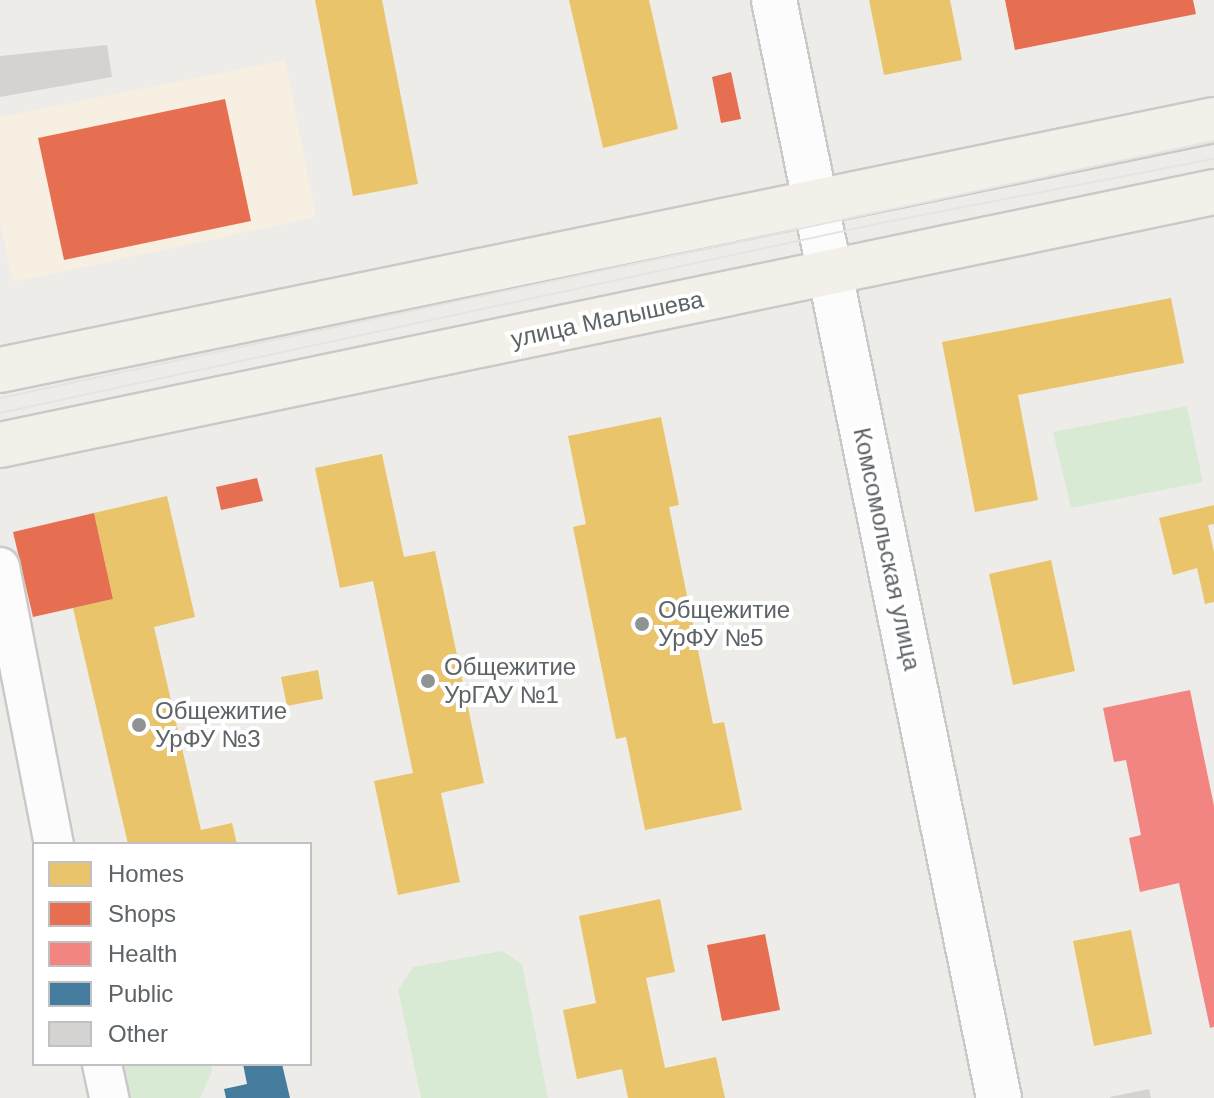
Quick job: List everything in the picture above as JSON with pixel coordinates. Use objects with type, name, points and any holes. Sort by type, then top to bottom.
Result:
[{"type":"main road","name":"Комсомольская улица","points":[[774,0],[999,1098]]},
{"type":"main road","points":[[0,370],[1214,120]]},
{"type":"main road","name":"улица Малышева","points":[[0,445],[1214,192]]},
{"type":"street","points":[[0,567],[54,842]]},
{"type":"street","points":[[102,1066],[109,1098]]},
{"type":"shaded area","points":[[285,60],[316,217],[13,282],[0,222],[0,117]]},
{"type":"green space","points":[[1187,406],[1203,482],[1071,508],[1053,432]]},
{"type":"green space","points":[[502,951],[522,964],[548,1098],[421,1098],[398,990],[413,967]]},
{"type":"green space","points":[[110,1066],[211,1066],[212,1072],[200,1098],[117,1098]]},
{"type":"building: Homes","points":[[315,0],[382,0],[418,184],[353,196]]},
{"type":"building: Homes","points":[[569,0],[649,0],[678,129],[603,148]]},
{"type":"building: Homes","points":[[869,0],[950,0],[962,60],[884,75]]},
{"type":"building: Homes","points":[[1171,298],[1184,363],[1018,395],[1038,500],[975,512],[942,342]]},
{"type":"building: Homes","name":"Общежитие УрФУ №5","points":[[661,417],[679,505],[669,507],[713,724],[724,722],[742,810],[645,830],[626,737],[616,739],[573,527],[586,524],[568,436]]},
{"type":"building: Homes","name":"Общежитие УрГАУ №1","points":[[382,454],[404,557],[435,551],[484,783],[441,793],[460,882],[398,895],[374,781],[413,773],[373,581],[340,588],[315,468]]},
{"type":"building: Homes","name":"Общежитие УрФУ №3","points":[[167,496],[195,617],[154,627],[201,830],[232,823],[237,842],[128,842],[73,608],[113,599],[94,513]]},
{"type":"building: Homes","points":[[1214,505],[1214,524],[1208,525],[1214,552],[1214,602],[1205,604],[1197,568],[1173,575],[1159,518]]},
{"type":"building: Homes","points":[[1051,560],[1075,671],[1013,685],[989,574]]},
{"type":"building: Homes","points":[[318,670],[323,699],[287,706],[281,677]]},
{"type":"building: Homes","points":[[660,899],[675,972],[646,978],[665,1068],[716,1057],[725,1098],[628,1098],[622,1069],[577,1079],[563,1010],[596,1003],[579,916]]},
{"type":"building: Homes","points":[[1131,930],[1152,1034],[1094,1046],[1073,941]]},
{"type":"building: Shops","points":[[1005,0],[1193,0],[1196,14],[1015,50]]},
{"type":"building: Shops","points":[[731,72],[741,119],[721,123],[712,77]]},
{"type":"building: Shops","points":[[225,99],[251,221],[64,260],[38,138]]},
{"type":"building: Shops","points":[[257,478],[263,501],[221,510],[216,487]]},
{"type":"building: Shops","points":[[94,513],[113,599],[33,617],[13,532]]},
{"type":"building: Shops","points":[[765,934],[780,1010],[722,1021],[707,945]]},
{"type":"building: Health","points":[[1190,690],[1214,806],[1214,1027],[1210,1028],[1179,883],[1140,892],[1129,838],[1141,835],[1126,760],[1114,762],[1103,708]]},
{"type":"building: Public","points":[[243,1066],[282,1066],[290,1098],[226,1098],[224,1089],[247,1084]]},
{"type":"building: Other","points":[[107,45],[112,77],[0,97],[0,56]]},
{"type":"building: Other","points":[[1149,1089],[1151,1098],[1110,1098],[1110,1097]]},
{"type":"tram line","points":[[0,398],[1214,141]]},
{"type":"tram line","points":[[0,413],[886,222],[1214,159]]},
{"type":"place","name":"Общежитие УрФУ №5","points":[[642,624]]},
{"type":"place","name":"Общежитие УрГАУ №1","points":[[428,681]]},
{"type":"place","name":"Общежитие УрФУ №3","points":[[139,725]]}]
